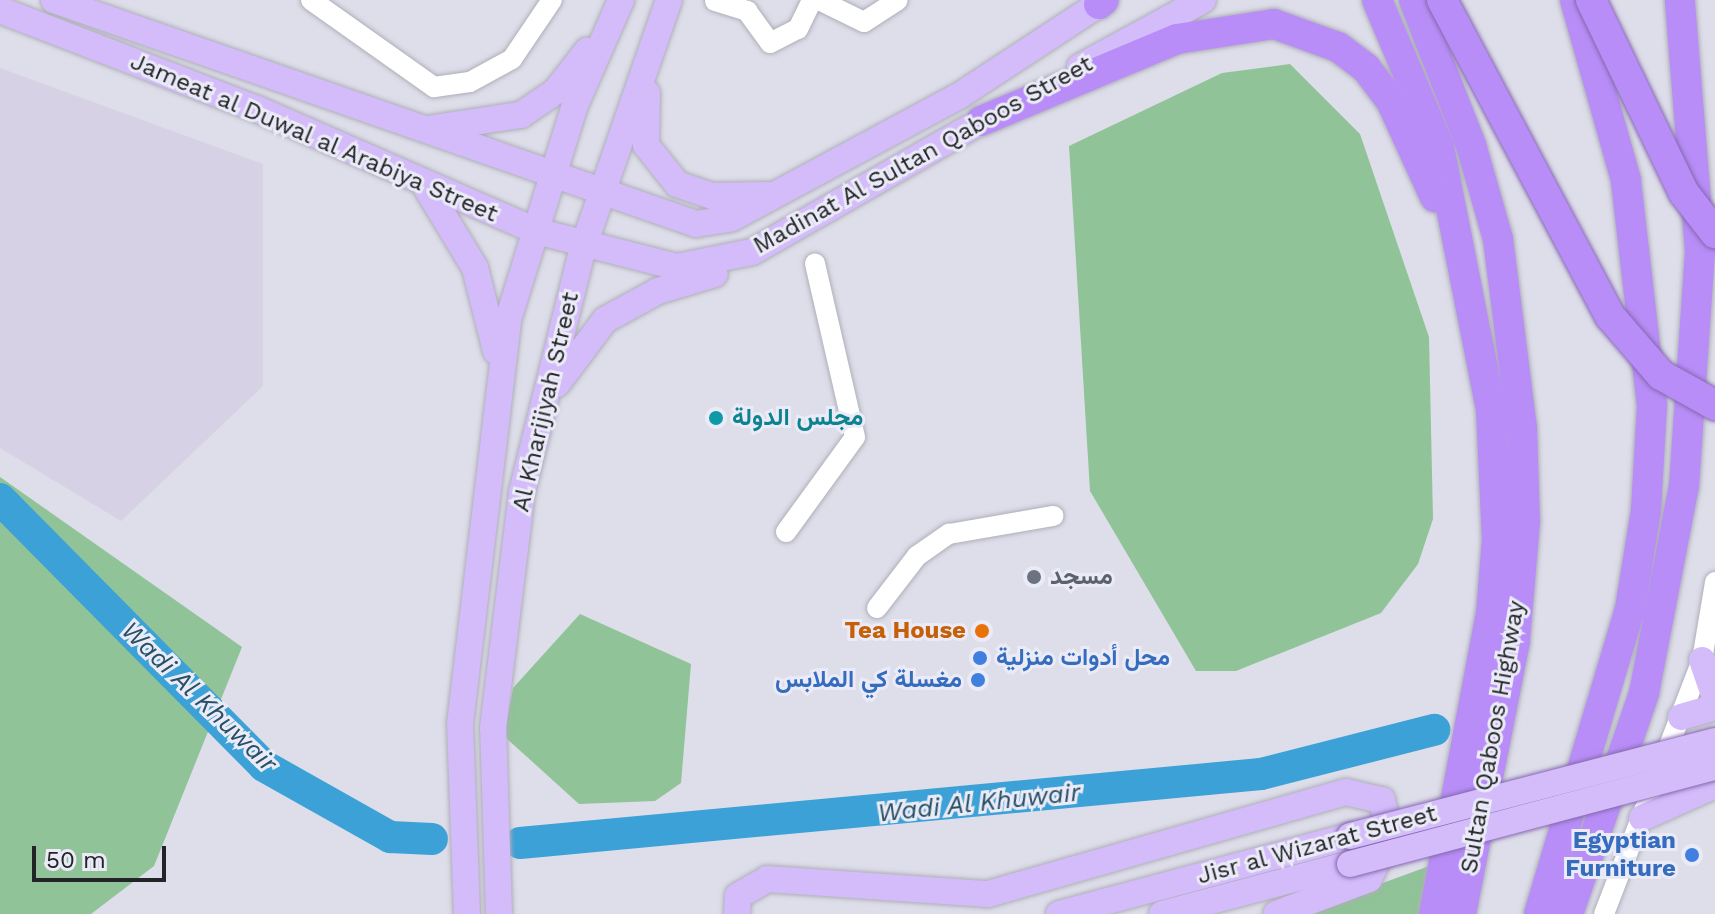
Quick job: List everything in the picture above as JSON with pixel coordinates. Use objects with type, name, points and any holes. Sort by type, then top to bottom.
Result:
[{"type":"highway","name":"Sultan Qaboos Highway","points":[[1414,0],[1471,145],[1514,334],[1525,521],[1515,641],[1461,914]]},
{"type":"highway","points":[[1442,0],[1610,316],[1661,375],[1715,405]]},
{"type":"highway","points":[[1539,914],[1630,609],[1652,406],[1645,296],[1626,180],[1575,0]]},
{"type":"highway","points":[[1591,0],[1684,193],[1715,233]]},
{"type":"highway","points":[[1662,0],[1689,77]]},
{"type":"highway","points":[[1568,914],[1644,693],[1682,500],[1700,251],[1689,77],[1680,0]]},
{"type":"highway","points":[[1381,6],[1439,147],[1472,298],[1491,409],[1497,539],[1482,670],[1434,914]]},
{"type":"highway","points":[[981,121],[1125,58],[1213,29],[1274,24],[1308,33],[1366,68],[1391,101],[1472,298]]},
{"type":"main road","name":"Jameat al Duwal al Arabiya Street","points":[[54,0],[600,195]]},
{"type":"main road","name":"Al Kharijiyah Street","points":[[467,914],[459,808],[465,664],[499,375],[552,178],[600,39],[621,0]]},
{"type":"main road","name":"Al Kharijiyah Street","points":[[500,910],[492,810],[493,728],[517,534],[539,415],[583,248],[669,0]]},
{"type":"main road","name":"Madinat Al Sultan Qaboos Street","points":[[583,248],[677,267],[752,252],[981,121],[1203,0]]},
{"type":"main road","name":"Madinat Al Sultan Qaboos Street","points":[[600,195],[696,224],[732,218],[959,96],[1103,1]]},
{"type":"main road","name":"Jameat al Duwal al Arabiya Street","points":[[0,10],[257,109],[426,187],[583,248]]},
{"type":"main road","points":[[658,26],[642,124],[659,168],[695,193],[770,195]]},
{"type":"main road","points":[[416,130],[521,115],[556,91],[600,39]]},
{"type":"main road","points":[[426,187],[475,268],[499,375]]},
{"type":"main road","points":[[539,415],[578,347],[605,320],[752,252]]},
{"type":"main road","points":[[482,529],[517,534]]},
{"type":"main road","points":[[1702,660],[1715,697]]},
{"type":"main road","points":[[1681,717],[1715,707]]},
{"type":"main road","name":"Jisr al Wizarat Street","points":[[1059,914],[1715,741]]},
{"type":"main road","name":"Jisr al Wizarat Street","points":[[1162,914],[1715,767]]},
{"type":"main road","points":[[1642,818],[1715,785]]},
{"type":"main road","points":[[737,914],[738,896],[759,881],[988,894],[1346,792],[1382,800],[1389,834],[1369,879],[1276,914]]},
{"type":"street","points":[[311,0],[434,87],[470,82],[512,59],[552,0]]},
{"type":"street","points":[[715,1],[747,11],[770,43],[798,29],[812,0]]},
{"type":"street","points":[[819,0],[864,22],[898,0]]},
{"type":"street","points":[[786,532],[855,437],[815,264]]},
{"type":"street","points":[[877,608],[917,556],[949,534],[1053,516]]},
{"type":"street","points":[[1604,914],[1702,660],[1715,582]]},
{"type":"shaded area","points":[[0,68],[263,164],[263,386],[121,521],[0,448]]},
{"type":"green space","points":[[1290,64],[1360,134],[1429,337],[1433,519],[1418,564],[1381,613],[1236,671],[1196,671],[1090,491],[1069,146],[1222,73]]},
{"type":"green space","points":[[0,477],[242,647],[154,866],[91,914],[0,914]]},
{"type":"green space","points":[[580,614],[691,664],[681,783],[655,801],[579,804],[504,736],[513,688]]},
{"type":"green space","points":[[1432,865],[1422,914],[1298,914]]},
{"type":"waterway","name":"Wadi Al Khuwair","points":[[0,499],[264,766],[390,837],[432,839]]},
{"type":"waterway","name":"Wadi Al Khuwair","points":[[520,843],[1261,774],[1434,730]]},
{"type":"place","name":"مجلس الدولة","points":[[716,418]]},
{"type":"place","name":"مسجد","points":[[1034,577]]},
{"type":"place","name":"Tea House","points":[[982,631]]},
{"type":"place","name":"محل أدوات منزلية","points":[[980,658]]},
{"type":"place","name":"مغسلة كي الملابس","points":[[978,680]]},
{"type":"place","name":"Egyptian Furniture","points":[[1692,855]]}]
